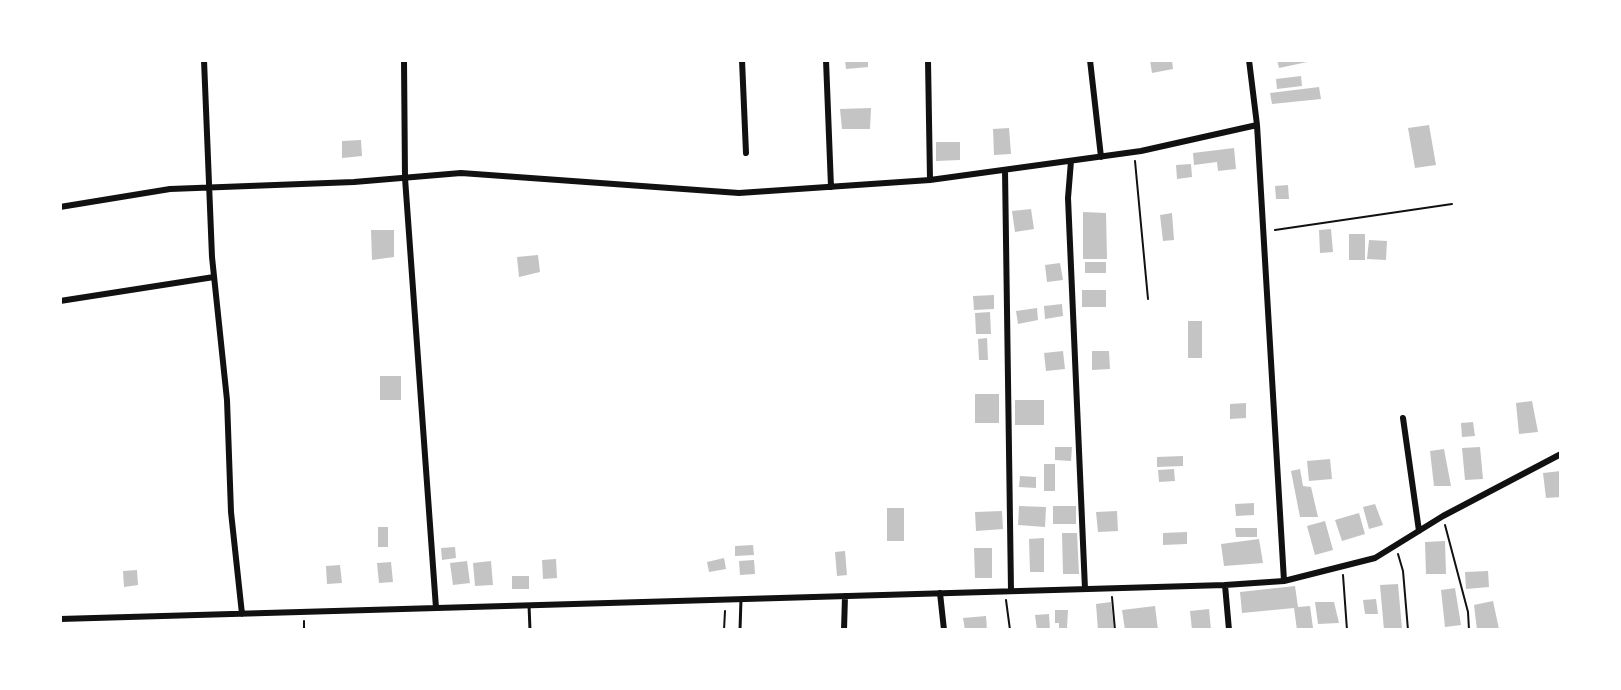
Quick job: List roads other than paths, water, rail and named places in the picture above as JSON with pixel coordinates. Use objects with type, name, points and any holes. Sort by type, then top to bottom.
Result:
[{"type":"street","points":[[204,60],[214,277],[227,400],[231,512],[242,614]]},
{"type":"street","points":[[404,60],[405,178],[436,608]]},
{"type":"street","points":[[742,60],[746,153]]},
{"type":"street","points":[[826,60],[831,187]]},
{"type":"street","points":[[928,60],[930,180]]},
{"type":"street","points":[[1090,60],[1101,157]]},
{"type":"street","points":[[1249,60],[1257,125],[1284,581]]},
{"type":"street","points":[[60,207],[170,189],[461,173],[739,193],[831,187],[930,180],[1101,157],[1257,125]]},
{"type":"street","points":[[1071,161],[1068,198],[1085,589]]},
{"type":"street","points":[[1005,170],[1008,591]]},
{"type":"street","points":[[60,301],[214,277]]},
{"type":"street","points":[[1403,418],[1419,531]]},
{"type":"street","points":[[60,619],[1284,581],[1375,558],[1443,516],[1561,454]]},
{"type":"street","points":[[1225,585],[1229,630]]},
{"type":"street","points":[[940,593],[944,630]]},
{"type":"street","points":[[844,630],[845,596]]},
{"type":"lane","points":[[740,630],[741,599]]},
{"type":"lane","points":[[529,605],[530,630]]}]
